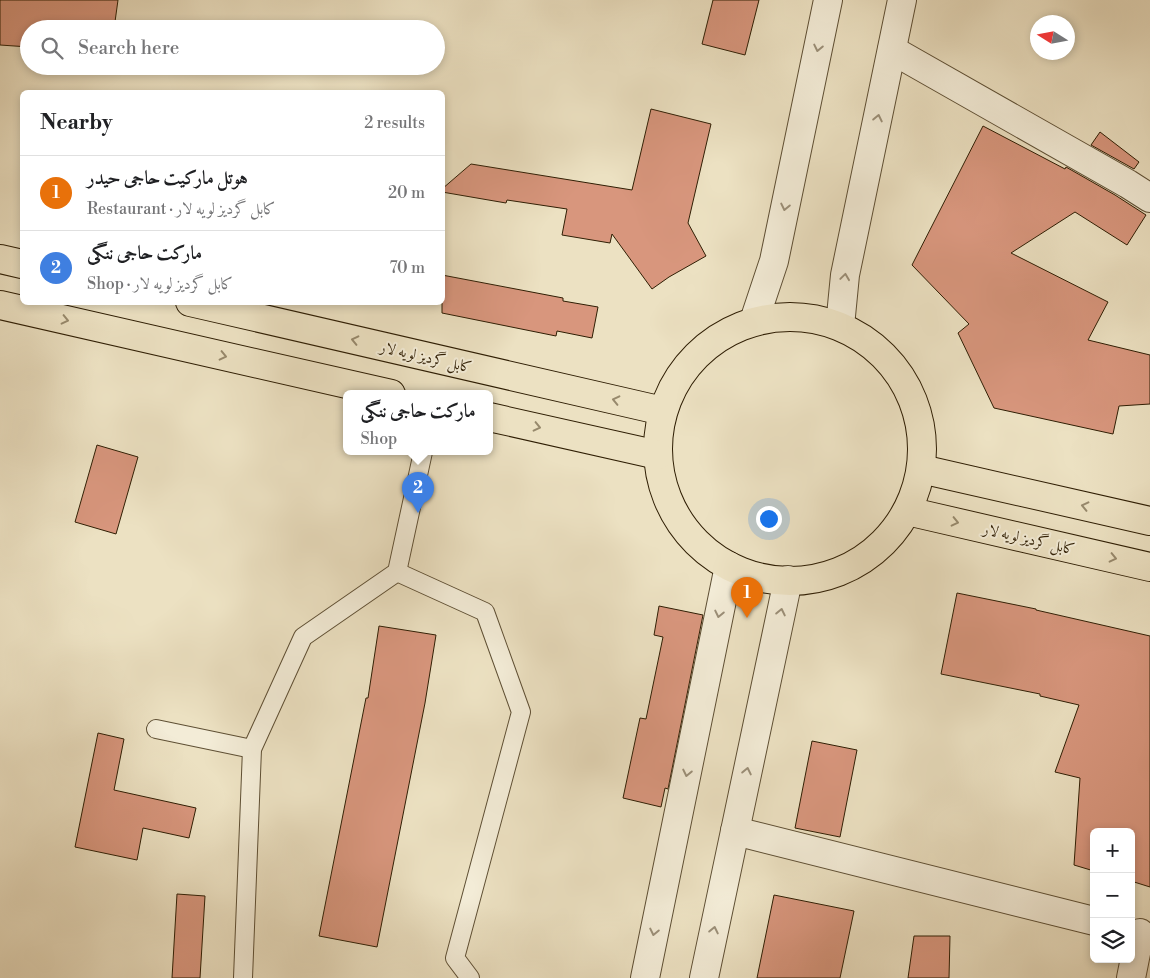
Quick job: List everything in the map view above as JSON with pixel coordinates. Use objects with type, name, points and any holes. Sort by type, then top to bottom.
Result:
[{"type":"highway","points":[[0,259],[20,264]]},
{"type":"highway","points":[[0,305],[373,390]]},
{"type":"highway","name":"کابل گردیز لویه لار","points":[[203,305],[663,411]]},
{"type":"highway","points":[[797,316],[840,326],[878,349],[905,383],[920,425],[921,469],[907,511],[881,546],[845,570],[804,581],[761,578],[729,566],[721,562],[688,534],[667,497],[658,455],[663,411],[683,372],[714,340],[754,321],[797,316]]},
{"type":"highway","points":[[493,417],[658,455]]},
{"type":"highway","points":[[921,469],[1150,521]]},
{"type":"highway","name":"کابل گردیز لویه لار","points":[[907,511],[1150,567]]},
{"type":"street","points":[[754,321],[774,261],[828,0]]},
{"type":"street","points":[[840,326],[845,276],[902,0]]},
{"type":"street","points":[[892,50],[1150,198]]},
{"type":"street","points":[[645,978],[729,566]]},
{"type":"street","points":[[704,978],[788,580]]},
{"type":"street","points":[[735,831],[1090,920]]},
{"type":"street","points":[[1130,978],[1140,933]]},
{"type":"lane","points":[[243,978],[252,749],[303,637],[397,572],[422,455]]},
{"type":"lane","points":[[397,572],[485,612],[521,712],[454,958],[470,978]]},
{"type":"lane","points":[[156,729],[252,749]]},
{"type":"building","points":[[0,0],[118,0],[115,20],[20,20],[20,46],[0,45]]},
{"type":"building","points":[[713,0],[759,0],[745,55],[702,44]]},
{"type":"building","points":[[651,109],[711,124],[688,223],[706,256],[652,289],[612,234],[610,243],[562,235],[567,209],[507,200],[506,203],[445,193],[445,186],[471,164],[632,190]]},
{"type":"building","points":[[983,126],[1065,169],[1066,167],[1146,215],[1127,245],[1075,212],[1011,253],[1108,302],[1088,340],[1150,355],[1150,404],[1119,406],[1113,434],[994,408],[958,333],[969,324],[912,265]]},
{"type":"building","points":[[1100,132],[1139,162],[1134,169],[1091,145]]},
{"type":"building","points":[[445,276],[563,298],[563,301],[598,307],[592,338],[557,331],[556,336],[442,313],[442,305],[445,305]]},
{"type":"building","points":[[97,445],[138,457],[116,534],[75,522]]},
{"type":"building","points":[[957,593],[1036,609],[1150,636],[1150,887],[1135,882],[1135,828],[1090,828],[1090,870],[1074,865],[1080,778],[1055,772],[1079,705],[1040,696],[1040,694],[941,674]]},
{"type":"building","points":[[659,606],[703,615],[668,789],[665,788],[661,807],[623,798],[640,718],[646,719],[663,637],[654,635]]},
{"type":"building","points":[[379,626],[436,635],[425,703],[377,947],[319,936],[366,698],[368,698]]},
{"type":"building","points":[[98,733],[124,739],[114,790],[196,808],[189,838],[143,828],[137,860],[75,847]]},
{"type":"building","points":[[812,741],[857,750],[840,837],[795,828]]},
{"type":"building","points":[[177,894],[205,896],[200,978],[172,978]]},
{"type":"building","points":[[774,895],[854,911],[840,978],[757,978]]},
{"type":"building","points":[[914,936],[950,936],[949,978],[908,978]]},
{"type":"place","name":"مارکت حاجی ننگی","points":[[418,513]]},
{"type":"place","name":"هوتل مارکیت حاجی حیدر","points":[[747,618]]}]
